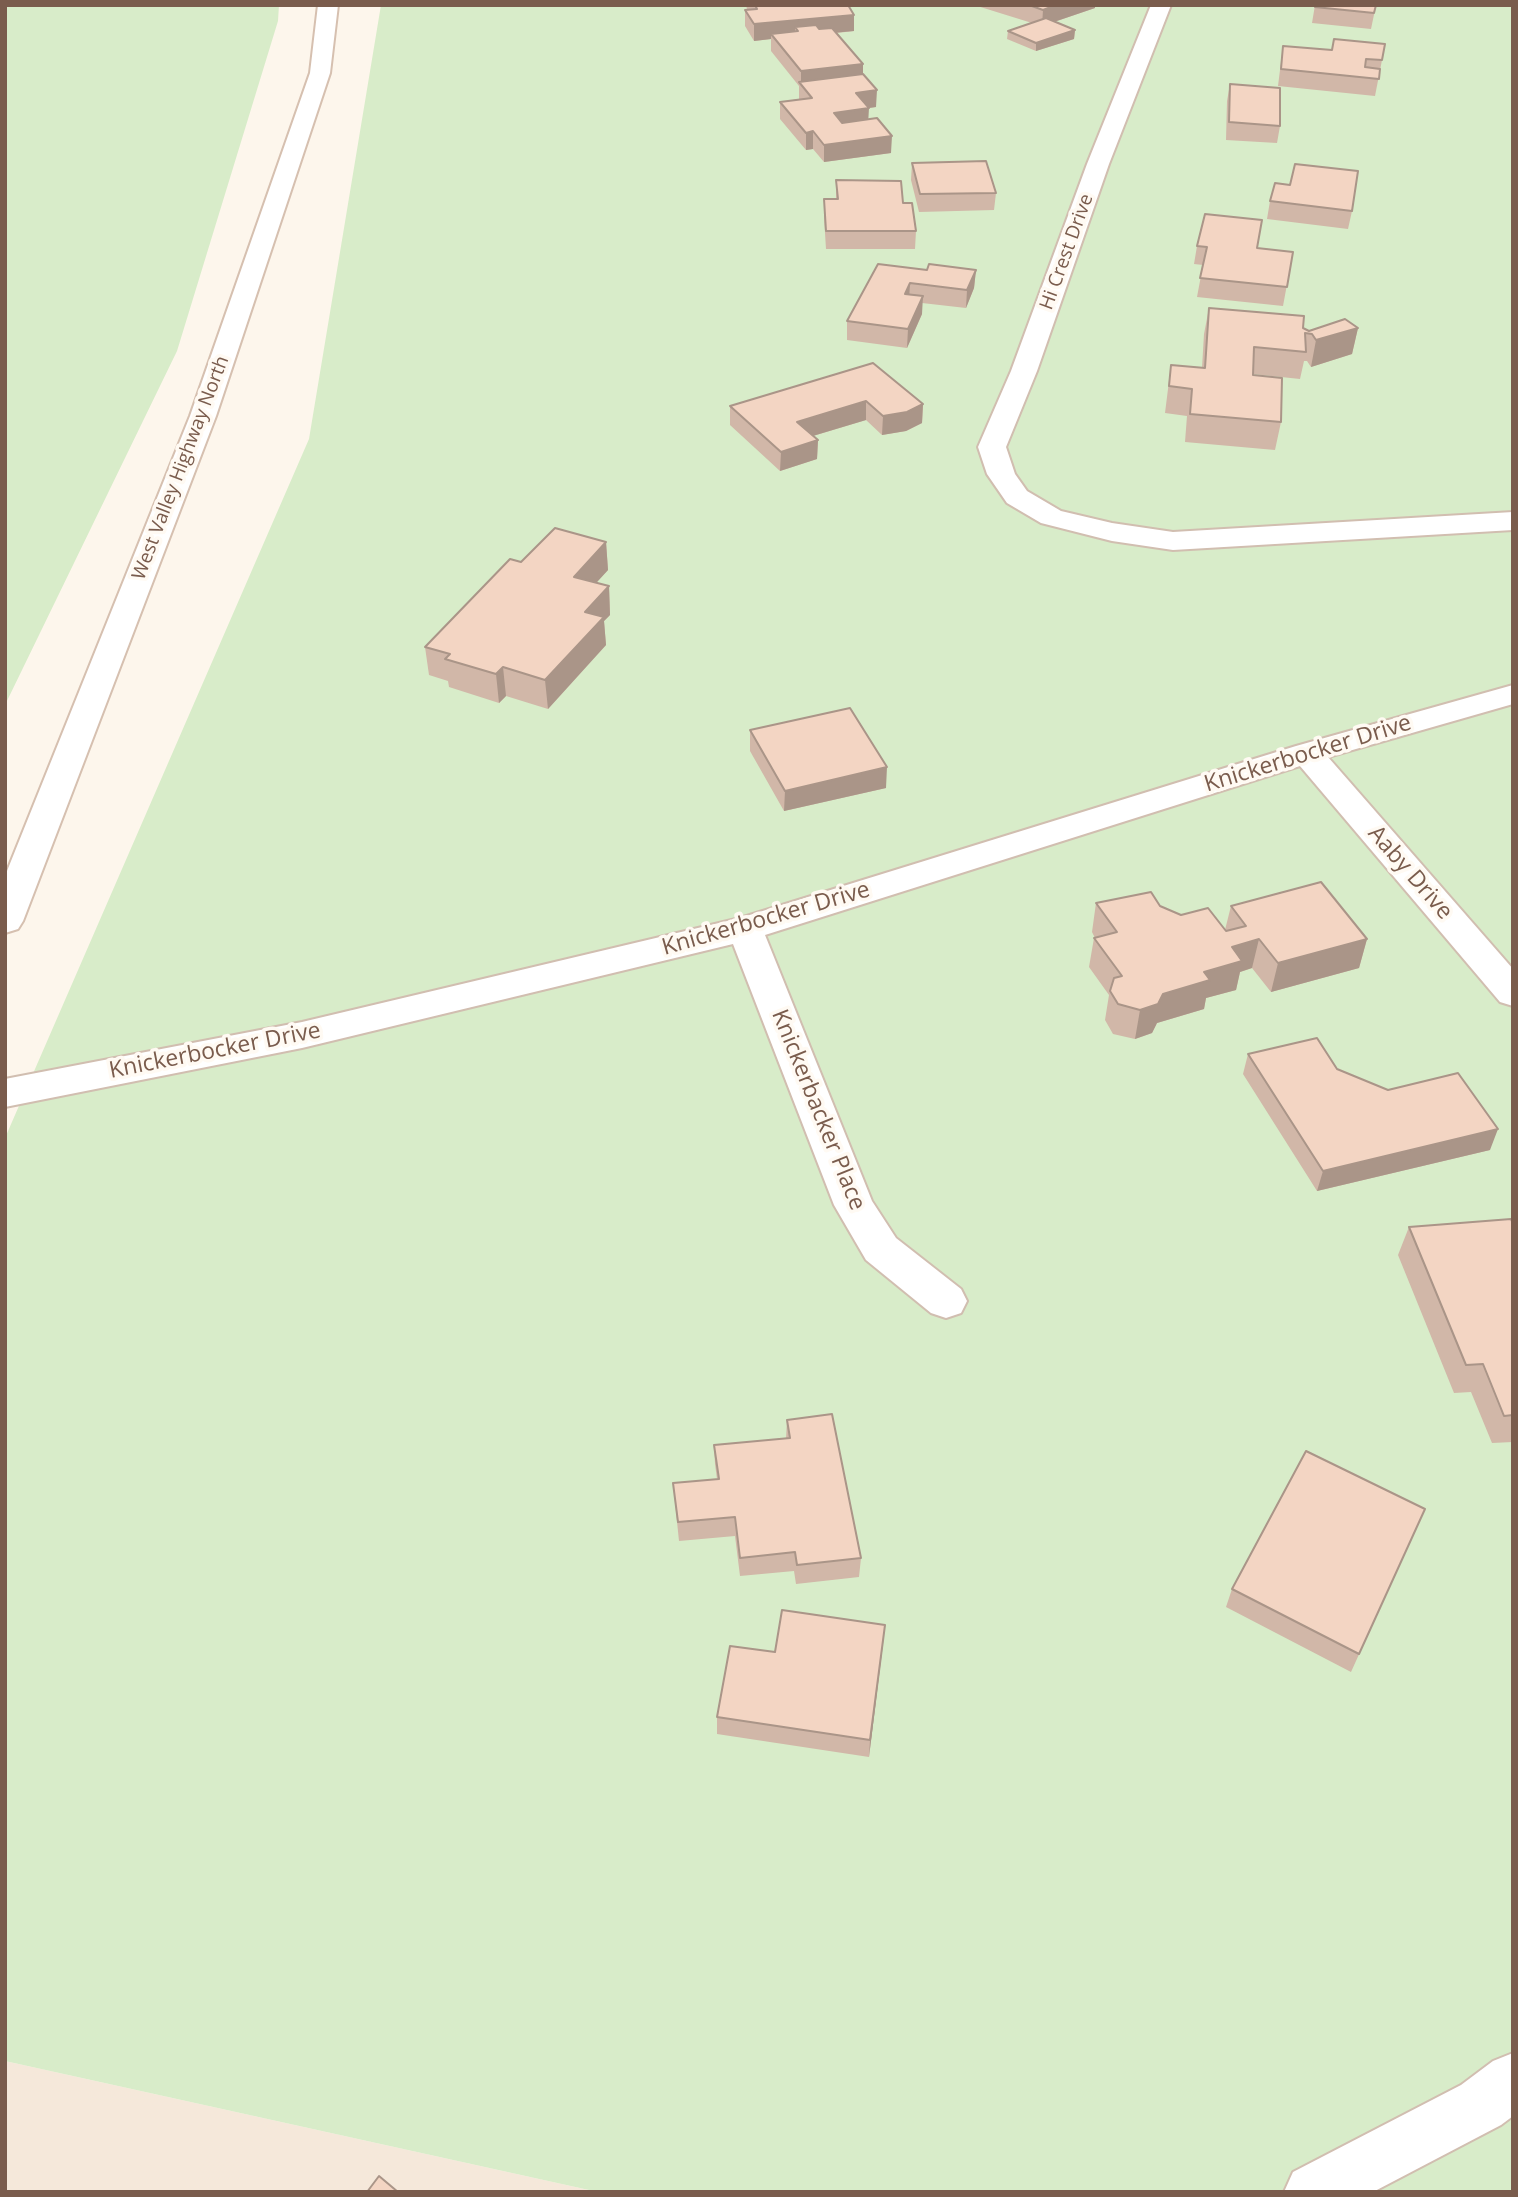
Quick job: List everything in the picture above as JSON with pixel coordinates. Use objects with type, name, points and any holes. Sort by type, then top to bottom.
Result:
[{"type":"street","name":"West Valley Highway North","points":[[5,921],[203,416],[320,73],[328,5]]},
{"type":"street","name":"Hi Crest Drive","points":[[1161,5],[1098,164],[1024,371],[992,447],[1001,474],[1017,497],[1051,517],[1112,532],[1173,541],[1513,521]]},
{"type":"street","name":"Knickerbocker Drive","points":[[5,1093],[302,1035],[745,929],[1307,753],[1513,694]]},
{"type":"street","name":"Aaby Drive","points":[[1307,753],[1513,993]]},
{"type":"street","name":"Knickerbacker Place","points":[[745,929],[854,1205],[881,1249],[946,1301]]},
{"type":"street","points":[[1313,2192],[1480,2105],[1513,2081]]},
{"type":"shaded area","points":[[5,2061],[598,2192],[5,2192]]},
{"type":"green space","points":[[5,5],[279,5],[278,21],[177,351],[5,705]]},
{"type":"green space","points":[[381,5],[1513,5],[1513,2192],[598,2192],[5,2061],[5,1138],[309,439]]},
{"type":"building","points":[[755,5],[848,5],[854,15],[754,24],[745,10],[757,9]]},
{"type":"building","points":[[1029,5],[1056,5],[1043,10]]},
{"type":"building","points":[[1315,5],[1376,5],[1374,13]]},
{"type":"building","points":[[1046,18],[1075,30],[1036,43],[1008,31]]},
{"type":"building","points":[[816,25],[819,29],[832,28],[863,64],[801,71],[771,34],[798,31],[795,27]]},
{"type":"building","points":[[1334,39],[1385,44],[1382,60],[1366,59],[1365,67],[1380,69],[1379,79],[1281,69],[1283,46],[1332,50]]},
{"type":"building","points":[[863,74],[877,90],[856,93],[869,108],[834,113],[842,123],[877,118],[892,136],[824,145],[813,131],[806,133],[780,102],[812,98],[799,82]]},
{"type":"building","points":[[1230,84],[1280,88],[1280,126],[1229,122]]},
{"type":"building","points":[[986,161],[996,193],[920,194],[912,163]]},
{"type":"building","points":[[1295,164],[1358,171],[1352,211],[1270,201],[1275,183],[1290,185]]},
{"type":"building","points":[[836,180],[901,181],[903,203],[912,203],[916,231],[826,231],[824,199],[838,199]]},
{"type":"building","points":[[1205,214],[1262,220],[1257,248],[1293,252],[1287,287],[1200,278],[1207,247],[1197,246]]},
{"type":"building","points":[[878,264],[927,270],[929,264],[976,270],[967,290],[910,283],[905,294],[923,296],[908,329],[847,321]]},
{"type":"building","points":[[1209,308],[1304,316],[1303,328],[1309,331],[1345,319],[1358,328],[1316,340],[1312,334],[1305,333],[1306,352],[1254,347],[1253,375],[1282,378],[1281,422],[1190,414],[1192,389],[1169,386],[1171,365],[1205,368]]},
{"type":"building","points":[[873,363],[923,404],[907,412],[883,416],[866,401],[797,422],[818,440],[781,452],[730,406]]},
{"type":"building","points":[[555,528],[606,542],[574,577],[609,586],[585,612],[604,617],[545,680],[503,667],[496,674],[445,659],[450,654],[425,647],[510,559],[521,562]]},
{"type":"building","points":[[850,708],[887,767],[785,791],[750,730]]},
{"type":"building","points":[[1321,882],[1367,939],[1278,963],[1259,939],[1232,947],[1242,961],[1204,972],[1210,980],[1163,994],[1158,1004],[1140,1010],[1118,1004],[1110,991],[1114,978],[1122,976],[1094,938],[1117,932],[1096,903],[1151,892],[1160,906],[1181,915],[1208,908],[1226,931],[1246,926],[1231,906]]},
{"type":"building","points":[[1317,1038],[1337,1069],[1388,1090],[1458,1073],[1498,1129],[1323,1171],[1248,1054]]},
{"type":"building","points":[[1511,1219],[1513,1415],[1504,1416],[1483,1364],[1466,1365],[1409,1227]]},
{"type":"building","points":[[832,1414],[861,1558],[797,1565],[795,1552],[740,1558],[735,1517],[678,1522],[673,1483],[719,1479],[714,1445],[790,1438],[787,1420]]},
{"type":"building","points":[[1306,1451],[1425,1509],[1359,1654],[1232,1589]]},
{"type":"building","points":[[782,1610],[885,1625],[870,1740],[717,1717],[730,1646],[775,1652]]},
{"type":"building","points":[[379,2176],[398,2192],[367,2192]]}]
